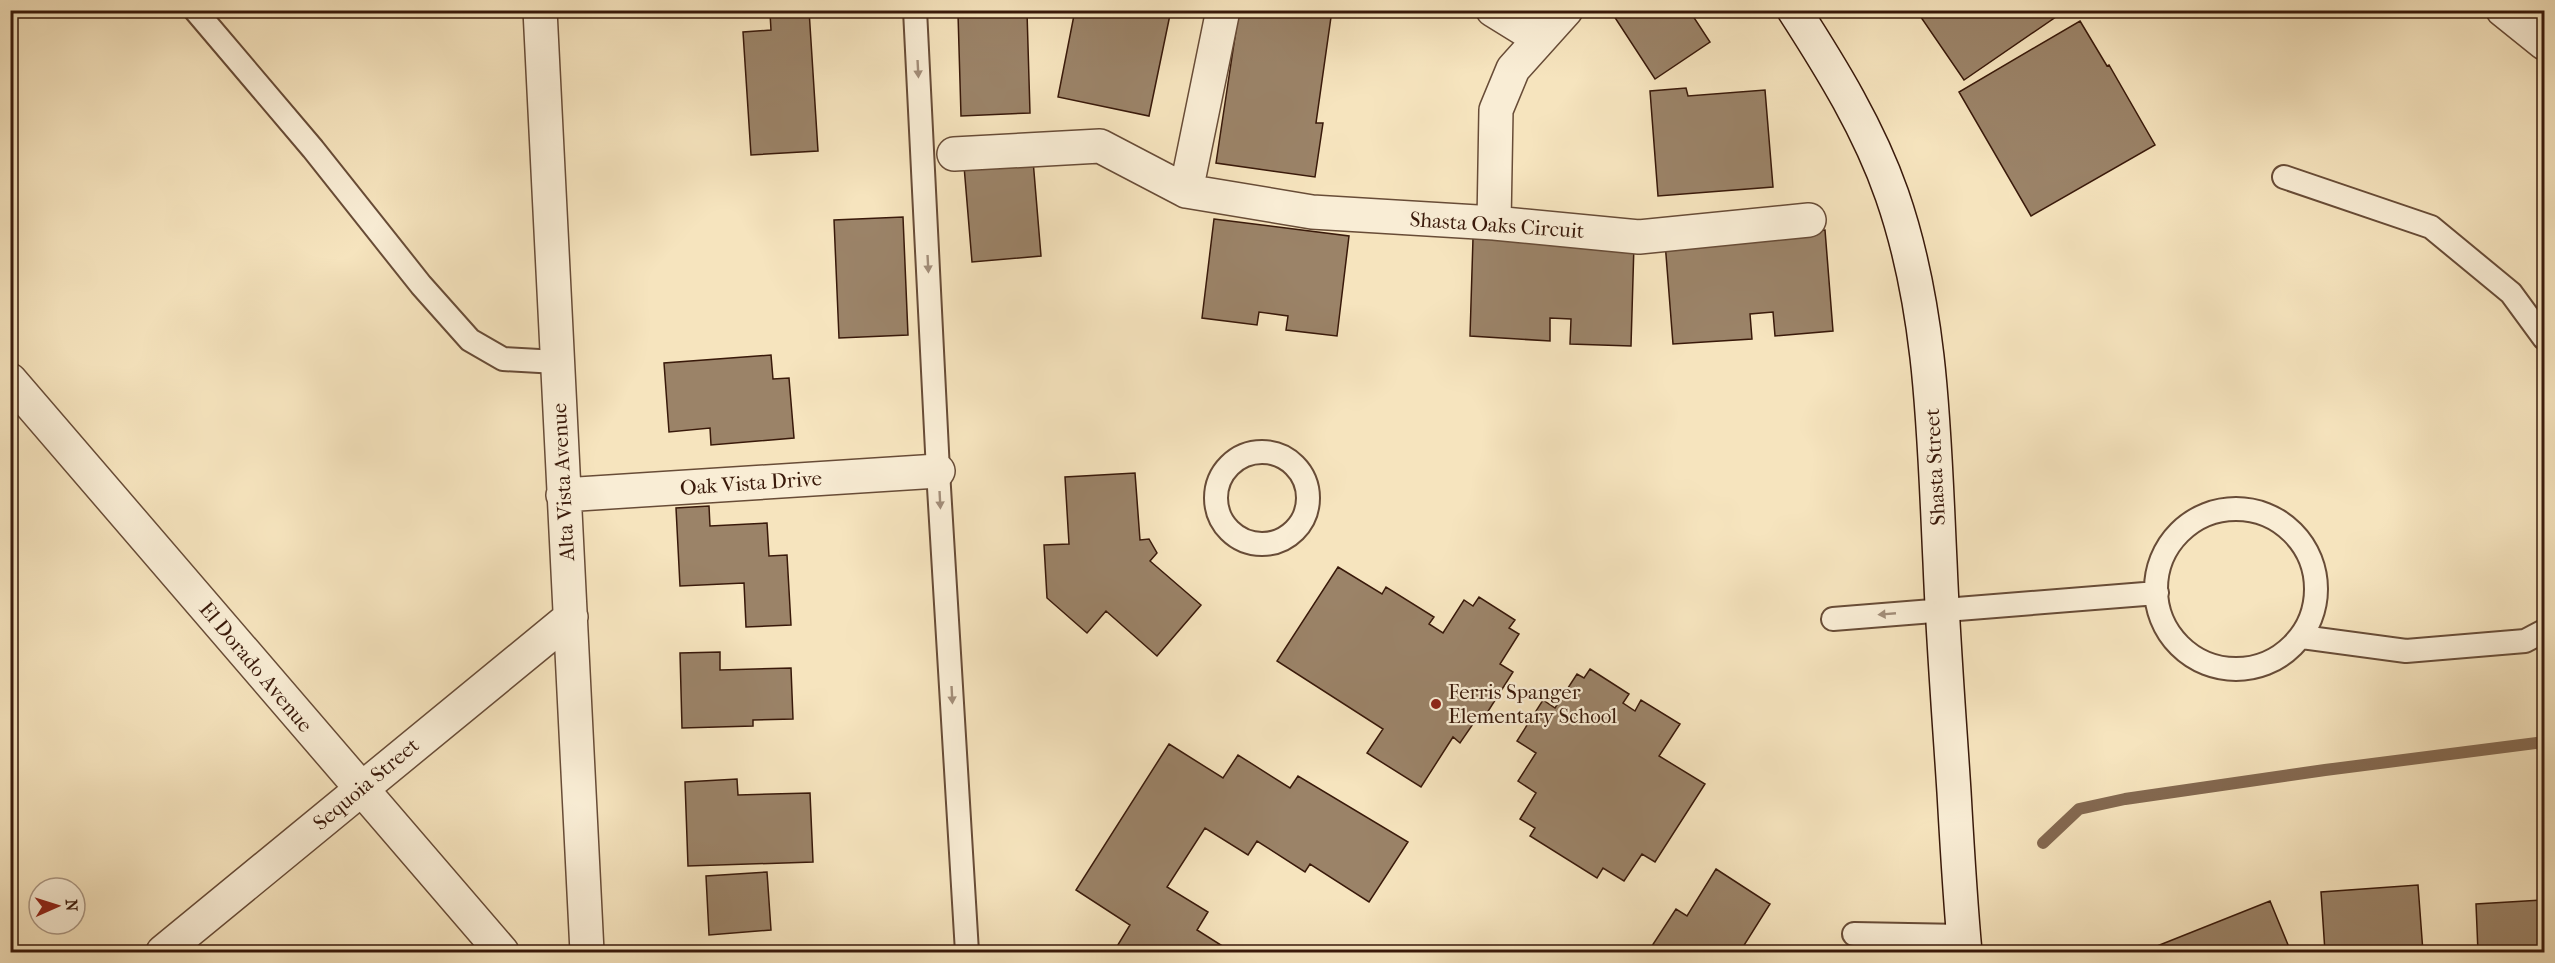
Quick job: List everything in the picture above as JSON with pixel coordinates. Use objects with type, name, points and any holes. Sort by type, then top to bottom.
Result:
[{"type":"street","name":"Alta Vista Avenue","points":[[540,10],[587,952]]},
{"type":"street","points":[[1186,191],[1223,10]]},
{"type":"street","points":[[1493,10],[1540,39]]},
{"type":"street","points":[[1494,223],[1496,110],[1513,69],[1566,10]]},
{"type":"street","name":"Shasta Street","points":[[1794,10],[1832,68],[1866,132],[1892,194],[1910,256],[1932,398],[1942,609],[1964,944]]},
{"type":"street","points":[[2503,10],[2544,43]]},
{"type":"street","name":"Shasta Oaks Circuit","points":[[954,154],[1100,146],[1186,191],[1312,212],[1494,223],[1639,237],[1809,220]]},
{"type":"street","name":"El Dorado Avenue","points":[[10,380],[502,952]]},
{"type":"street","name":"Oak Vista Drive","points":[[563,495],[938,471]]},
{"type":"street","name":"Sequoia Street","points":[[163,952],[571,617]]},
{"type":"lane","points":[[195,10],[313,149],[421,285],[470,340],[503,359],[557,362]]},
{"type":"lane","points":[[915,10],[938,471],[967,952]]},
{"type":"lane","points":[[2284,177],[2431,226],[2511,293],[2544,338]]},
{"type":"lane","points":[[1257,451],[1275,453],[1291,461],[1303,475],[1308,493],[1306,512],[1298,527],[1284,539],[1266,545],[1248,543],[1232,534],[1220,520],[1217,484],[1226,468],[1239,456],[1257,451]]},
{"type":"lane","points":[[2223,509],[2251,510],[2283,524],[2297,536],[2312,560],[2317,586],[2313,614],[2302,637],[2283,656],[2259,667],[2233,670],[2207,665],[2184,651],[2167,632],[2158,607],[2156,581],[2163,555],[2177,534],[2198,518],[2223,509]]},
{"type":"lane","points":[[1833,619],[2157,593]]},
{"type":"lane","points":[[2302,637],[2406,651],[2525,641],[2544,631]]},
{"type":"lane","points":[[1854,934],[1964,944]]},
{"type":"building","points":[[809,10],[818,151],[751,155],[743,32],[771,30],[770,13]]},
{"type":"building","points":[[1075,10],[1171,10],[1149,116],[1058,97]]},
{"type":"building","points":[[1239,10],[1332,10],[1316,123],[1323,123],[1315,177],[1216,163]]},
{"type":"building","points":[[1610,10],[1689,10],[1710,42],[1655,79]]},
{"type":"building","points":[[1916,10],[2066,10],[1964,80]]},
{"type":"building","points":[[1027,12],[1030,113],[961,116],[958,14]]},
{"type":"building","points":[[2080,21],[2107,66],[2109,65],[2155,145],[2031,216],[1959,92]]},
{"type":"building","points":[[1686,88],[1688,96],[1765,90],[1773,187],[1658,196],[1650,91]]},
{"type":"building","points":[[1033,160],[1041,256],[972,262],[964,166]]},
{"type":"building","points":[[903,217],[908,335],[839,338],[834,220]]},
{"type":"building","points":[[1214,219],[1349,236],[1337,336],[1286,330],[1288,316],[1259,312],[1257,325],[1202,318]]},
{"type":"building","points":[[1825,230],[1833,331],[1775,336],[1773,312],[1750,314],[1752,339],[1673,344],[1665,242]]},
{"type":"building","points":[[1473,238],[1634,244],[1631,346],[1570,344],[1571,319],[1550,318],[1550,341],[1470,336]]},
{"type":"building","points":[[771,355],[773,379],[789,378],[794,438],[711,445],[710,428],[669,432],[664,363]]},
{"type":"building","points":[[1135,473],[1140,540],[1149,539],[1157,553],[1150,561],[1201,605],[1157,656],[1106,611],[1087,633],[1047,598],[1044,545],[1069,544],[1065,477]]},
{"type":"building","points":[[709,506],[710,526],[767,523],[769,556],[787,555],[791,625],[746,627],[744,583],[680,586],[676,508]]},
{"type":"building","points":[[1338,567],[1382,594],[1386,587],[1434,617],[1429,624],[1443,633],[1464,600],[1473,606],[1479,597],[1515,620],[1509,628],[1519,634],[1500,664],[1513,672],[1480,724],[1475,721],[1460,743],[1453,737],[1421,787],[1367,753],[1383,729],[1277,661]]},
{"type":"building","points":[[720,652],[720,670],[791,668],[793,719],[753,720],[753,726],[682,728],[680,653]]},
{"type":"building","points":[[1590,669],[1629,694],[1623,703],[1635,711],[1641,700],[1680,724],[1659,756],[1705,784],[1655,862],[1642,854],[1624,881],[1603,868],[1597,878],[1530,836],[1535,828],[1520,819],[1536,793],[1518,781],[1536,753],[1517,741],[1543,700],[1555,708],[1577,674],[1584,678]]},
{"type":"building","points":[[1169,744],[1223,778],[1238,755],[1290,788],[1298,776],[1408,842],[1369,902],[1310,864],[1305,872],[1257,841],[1248,855],[1205,828],[1167,887],[1208,912],[1197,930],[1232,952],[1123,952],[1116,948],[1130,925],[1076,890]]},
{"type":"building","points":[[737,779],[738,795],[810,793],[813,862],[688,866],[685,782]]},
{"type":"building","points":[[1716,869],[1770,904],[1741,950],[1744,952],[1648,952],[1676,909],[1687,916]]},
{"type":"building","points":[[767,872],[771,930],[709,935],[706,876]]},
{"type":"building","points":[[2418,885],[2423,952],[2325,952],[2321,892]]},
{"type":"building","points":[[2544,900],[2544,952],[2478,952],[2476,904]]},
{"type":"building","points":[[2270,901],[2291,952],[2142,952]]},
{"type":"waterway","points":[[2043,843],[2079,809],[2125,799],[2544,742]]},
{"type":"place","name":"Ferris Spanger Elementary School","points":[[1436,704]]}]
